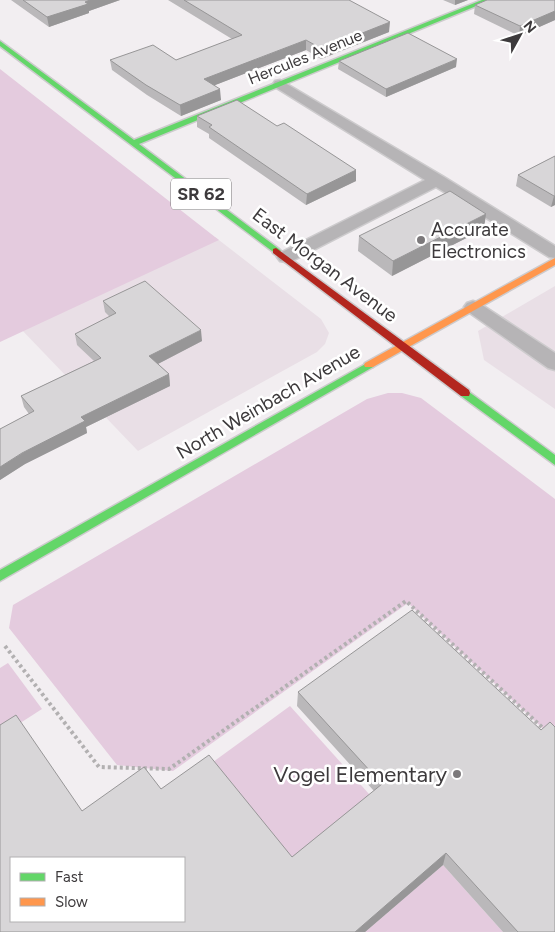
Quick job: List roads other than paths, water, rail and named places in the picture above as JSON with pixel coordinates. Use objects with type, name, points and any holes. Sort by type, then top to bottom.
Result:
[{"type":"main road","name":"Hercules Avenue","points":[[135,143],[488,0]]},
{"type":"main road","name":"East Morgan Avenue","points":[[0,43],[402,346],[552,455]]},
{"type":"main road","name":"North Weinbach Avenue","points":[[0,576],[402,346],[555,261]]},
{"type":"lane","points":[[280,84],[555,253]]},
{"type":"lane","points":[[286,257],[438,180]]},
{"type":"lane","points":[[473,307],[538,350],[555,364]]},
{"type":"place","name":"Accurate Electronics","points":[[421,240]]},
{"type":"place","name":"Vogel Elementary","points":[[457,774]]}]
